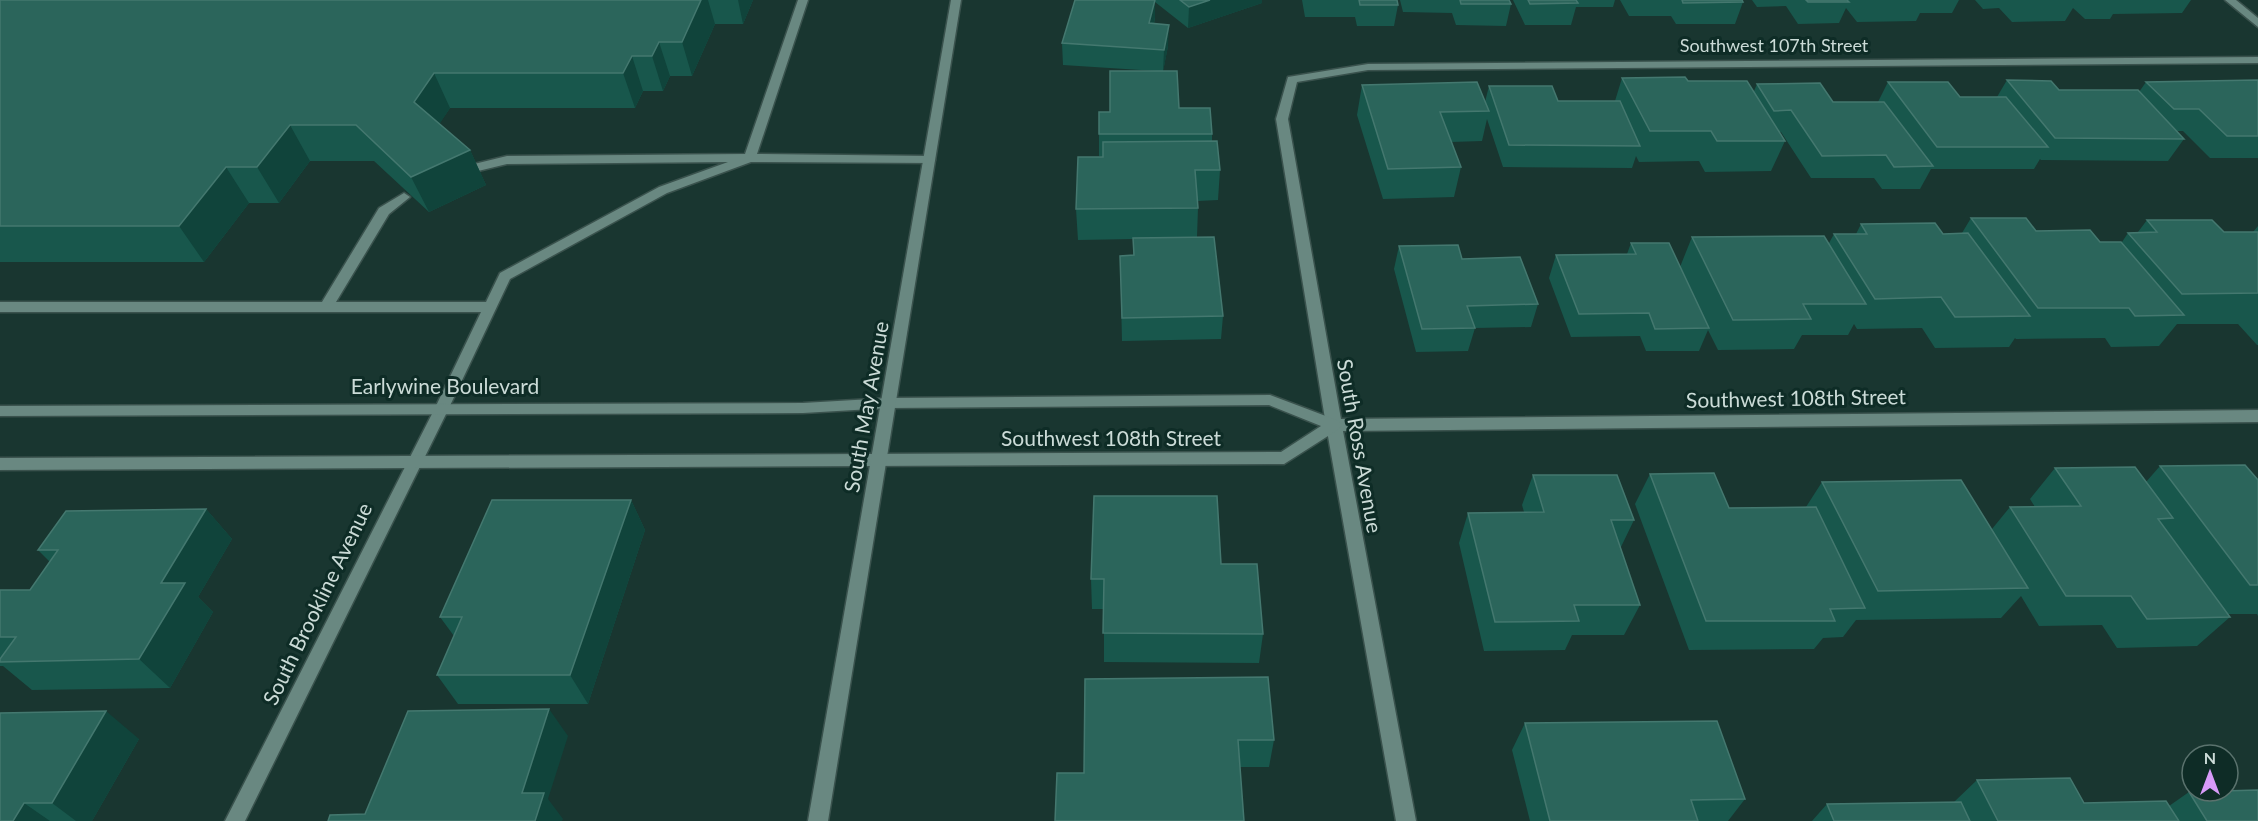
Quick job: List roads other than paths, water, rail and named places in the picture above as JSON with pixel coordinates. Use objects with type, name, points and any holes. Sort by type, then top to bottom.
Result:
[{"type":"street","points":[[750,158],[803,0]]},
{"type":"street","name":"South May Avenue","points":[[818,821],[956,0]]},
{"type":"street","points":[[2230,0],[2258,24]]},
{"type":"street","name":"Southwest 107th Street","points":[[1292,79],[1368,67],[2258,60]]},
{"type":"street","name":"South Ross Avenue","points":[[1292,79],[1282,119],[1334,425],[1406,821]]},
{"type":"street","points":[[474,168],[507,160],[750,158],[929,160]]},
{"type":"street","name":"South Brookline Avenue","points":[[235,821],[442,408],[505,276],[663,190],[750,158]]},
{"type":"street","points":[[327,306],[384,211],[404,197]]},
{"type":"street","points":[[0,307],[489,307]]},
{"type":"street","name":"Southwest 108th Street","points":[[890,403],[1270,400],[1334,425],[2258,416]]},
{"type":"street","name":"Earlywine Boulevard","points":[[0,411],[803,408],[890,403]]},
{"type":"street","name":"Southwest 108th Street","points":[[879,459],[1284,458],[1334,425]]},
{"type":"street","points":[[0,464],[879,459]]}]
